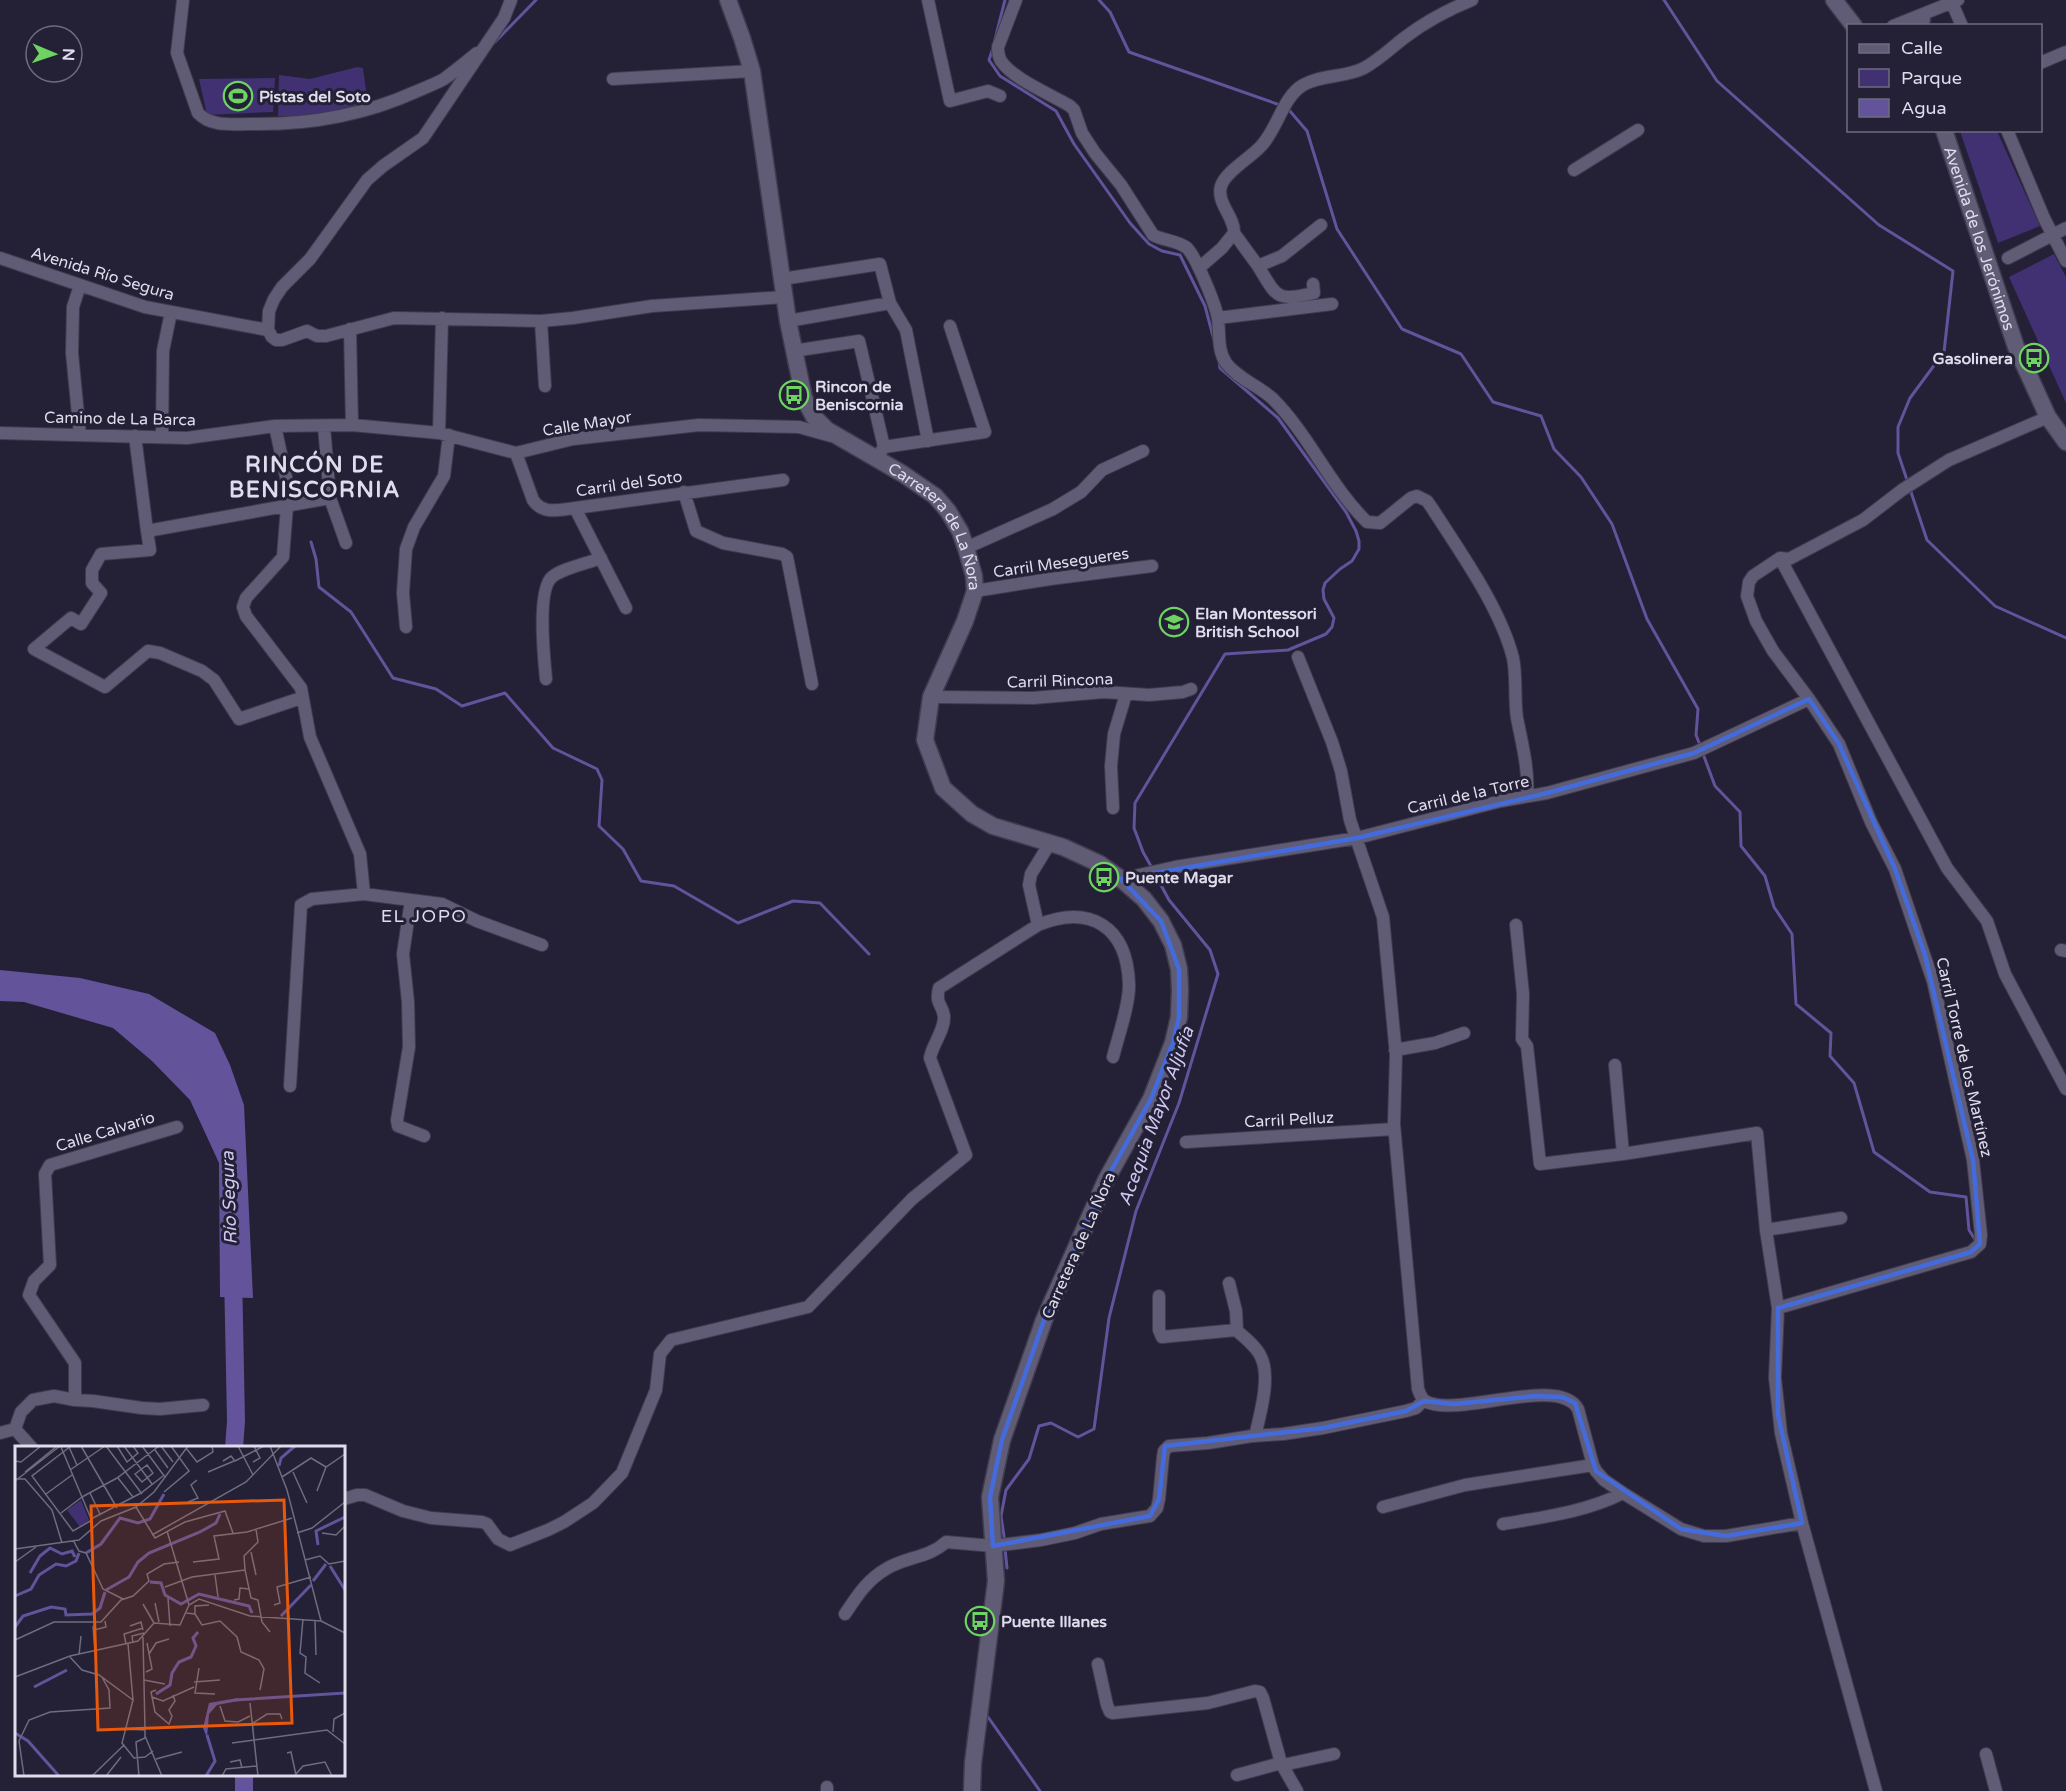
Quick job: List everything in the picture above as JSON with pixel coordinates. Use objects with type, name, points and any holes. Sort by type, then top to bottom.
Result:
[{"type":"main road","name":"Carretera de La Ñora","points":[[728,0],[752,71],[784,297],[804,398],[818,423],[842,440],[880,453],[903,474],[935,496],[948,511],[960,531],[974,576],[975,591],[965,621],[931,697],[925,740],[943,788],[972,814],[993,826],[1050,843],[1100,864],[1121,879],[1144,899],[1161,921],[1173,945],[1179,969],[1179,1017],[1173,1043],[1151,1099],[1106,1180],[1044,1320],[1000,1451],[990,1497],[1001,1545],[972,1791]]},
{"type":"main road","points":[[1837,4],[1852,24]]},
{"type":"main road","name":"Avenida de los Jerónimos","points":[[1945,132],[2016,347],[2048,417],[2066,442]]},
{"type":"street","points":[[183,0],[177,54],[198,113],[204,120],[216,123],[282,124],[321,121],[362,112],[399,99],[443,79],[485,47]]},
{"type":"street","points":[[268,330],[269,311],[282,287],[310,259],[368,180],[383,166],[423,138],[504,18],[511,0]]},
{"type":"street","points":[[928,0],[950,101],[988,91],[1000,96]]},
{"type":"street","points":[[1016,0],[998,46],[1001,61],[1025,80],[1074,110],[1082,133],[1130,198],[1153,235],[1179,243],[1187,248],[1199,268],[1218,318],[1221,353],[1225,362],[1232,370],[1273,399],[1367,522],[1380,523],[1411,498],[1417,496],[1427,501],[1432,508],[1484,592],[1502,629],[1512,657],[1516,710],[1527,769],[1527,796]]},
{"type":"street","points":[[1313,284],[1314,293],[1287,299],[1275,294],[1234,234],[1233,224],[1224,205],[1220,188],[1224,180],[1263,144],[1293,94],[1302,86],[1314,80],[1349,74],[1362,69],[1379,59],[1427,21],[1472,0]]},
{"type":"street","points":[[1902,24],[1920,20],[1948,2],[1961,24]]},
{"type":"street","points":[[2042,62],[2066,52]]},
{"type":"street","points":[[613,79],[752,71]]},
{"type":"street","points":[[1574,170],[1638,130]]},
{"type":"street","points":[[2008,132],[2052,235],[2066,261]]},
{"type":"street","points":[[1258,266],[1282,256],[1321,225]]},
{"type":"street","points":[[2008,258],[2066,228]]},
{"type":"street","points":[[1199,268],[1234,234]]},
{"type":"street","name":"Avenida Río Segura","points":[[0,258],[146,307],[268,330],[276,340],[307,331],[321,336],[350,329]]},
{"type":"street","points":[[782,279],[880,264],[890,303],[906,330],[928,441]]},
{"type":"street","points":[[80,285],[73,307],[72,353],[80,435]]},
{"type":"street","points":[[352,425],[350,329],[394,318],[541,321],[663,305],[784,297]]},
{"type":"street","points":[[788,321],[890,303]]},
{"type":"street","points":[[1218,318],[1332,304]]},
{"type":"street","points":[[162,437],[163,351],[171,312]]},
{"type":"street","points":[[406,627],[403,593],[406,549],[414,526],[444,476],[442,318]]},
{"type":"street","points":[[541,321],[545,386]]},
{"type":"street","points":[[793,351],[859,341],[880,453],[928,441],[985,432],[950,326]]},
{"type":"street","points":[[799,428],[806,419],[804,398]]},
{"type":"street","name":"Carril Torre de los Martínez","points":[[1778,1308],[1971,1251],[1980,1244],[1980,1214],[1973,1160],[1931,973],[1895,869],[1871,822],[1839,744],[1756,621],[1747,596],[1749,582],[1753,576],[1780,558],[1789,559],[1863,520],[1948,460],[2048,417]]},
{"type":"street","name":"Calle Mayor","points":[[275,426],[352,425],[444,434],[516,453],[573,439],[699,425],[811,429],[842,440]]},
{"type":"street","points":[[275,426],[290,505],[282,557],[246,598],[243,607],[246,616],[301,688],[301,698],[310,736],[360,854],[364,894]]},
{"type":"street","name":"Camino de La Barca","points":[[0,433],[187,438],[275,426]]},
{"type":"street","points":[[324,426],[330,498],[346,543]]},
{"type":"street","points":[[135,436],[150,550],[101,554],[93,570],[92,583],[101,593],[81,624],[71,618],[34,649],[105,687],[148,651],[160,653],[202,671],[214,680],[239,718],[301,698]]},
{"type":"street","points":[[966,548],[1053,509],[1081,492],[1102,470],[1143,451]]},
{"type":"street","name":"Carril del Soto","points":[[516,453],[537,506],[552,511],[783,480]]},
{"type":"street","points":[[684,492],[696,531],[723,543],[782,554],[787,557],[812,684]]},
{"type":"street","points":[[147,531],[330,498]]},
{"type":"street","points":[[575,508],[626,608]]},
{"type":"street","points":[[546,679],[541,638],[548,583],[555,575],[601,558]]},
{"type":"street","points":[[1780,558],[1947,868],[1987,921],[2005,974],[2066,1089]]},
{"type":"street","name":"Carril Mesegueres","points":[[975,591],[1152,566]]},
{"type":"street","points":[[1298,657],[1332,742],[1341,771],[1350,820],[1383,917],[1395,1050],[1394,1129],[1418,1389],[1424,1400],[1443,1404],[1535,1396],[1554,1396],[1570,1400],[1578,1409],[1593,1465],[1604,1480],[1681,1529],[1704,1536],[1750,1533],[1802,1522]]},
{"type":"street","name":"Carril Rincona","points":[[931,697],[1033,698],[1104,693],[1149,695],[1183,692],[1191,689]]},
{"type":"street","points":[[1113,808],[1111,766],[1114,734],[1126,694]]},
{"type":"street","name":"Carril de la Torre","points":[[1121,879],[1175,867],[1357,838],[1501,801],[1547,793],[1694,753],[1809,699]]},
{"type":"street","points":[[1038,925],[1029,885],[1031,874],[1050,843]]},
{"type":"street","points":[[290,1086],[301,905],[312,899],[364,894],[442,904],[477,921],[542,945]]},
{"type":"street","points":[[411,900],[403,954],[408,1002],[409,1047],[397,1120],[398,1126],[424,1136]]},
{"type":"street","points":[[345,1499],[365,1495],[403,1511],[431,1518],[482,1522],[487,1524],[498,1539],[510,1545],[524,1541],[564,1522],[593,1503],[622,1473],[656,1390],[660,1354],[671,1340],[808,1308],[912,1199],[966,1155],[930,1058],[944,1017],[936,999],[939,988],[1038,925],[1057,918],[1088,917],[1101,923],[1113,934],[1126,964],[1130,986],[1113,1057]]},
{"type":"street","points":[[1516,925],[1523,994],[1522,1039],[1527,1046],[1540,1164],[1623,1154],[1756,1133],[1766,1230],[1778,1308],[1775,1357],[1778,1415],[1802,1522],[1876,1791]]},
{"type":"street","points":[[1395,1050],[1435,1043],[1464,1033]]},
{"type":"street","points":[[1615,1065],[1623,1154]]},
{"type":"street","name":"Calle Calvario","points":[[75,1400],[75,1363],[28,1295],[34,1281],[50,1265],[45,1174],[50,1165],[177,1127]]},
{"type":"street","name":"Carril Pelluz","points":[[1186,1142],[1394,1129]]},
{"type":"street","points":[[1766,1230],[1841,1218]]},
{"type":"street","points":[[1229,1283],[1236,1311],[1237,1331]]},
{"type":"street","points":[[1159,1296],[1159,1330],[1162,1337],[1237,1331],[1261,1356],[1264,1365],[1263,1397],[1255,1436]]},
{"type":"street","points":[[15,1430],[21,1412],[33,1400],[54,1396],[142,1408],[160,1409],[203,1405]]},
{"type":"street","points":[[845,1614],[867,1582],[888,1568],[936,1551],[946,1542],[1001,1545],[1059,1537],[1101,1524],[1150,1516],[1157,1508],[1163,1457],[1169,1446],[1323,1428],[1406,1411],[1416,1408],[1424,1400]]},
{"type":"street","points":[[0,1434],[15,1430]]},
{"type":"street","points":[[15,1430],[30,1446]]},
{"type":"street","points":[[1383,1507],[1465,1485],[1593,1465]]},
{"type":"street","points":[[1503,1524],[1584,1508],[1623,1494]]},
{"type":"street","points":[[1098,1664],[1107,1706],[1113,1713],[1208,1703],[1255,1691],[1260,1692],[1282,1764],[1298,1791]]},
{"type":"street","points":[[1237,1775],[1334,1754]]},
{"type":"street","points":[[1986,1754],[1996,1791]]},
{"type":"highlighted area","points":[[1809,699],[1839,744],[1895,869],[1925,955],[1973,1160],[1980,1244],[1971,1252],[1778,1308],[1778,1415],[1802,1523],[1726,1536],[1681,1529],[1596,1471],[1575,1403],[1562,1397],[1535,1396],[1454,1404],[1424,1401],[1406,1411],[1323,1428],[1165,1446],[1159,1499],[1150,1516],[993,1546],[990,1497],[1002,1440],[1044,1320],[1106,1180],[1151,1099],[1173,1043],[1179,1017],[1179,969],[1161,921],[1121,879],[1357,838],[1547,793],[1694,753]]},
{"type":"green space","points":[[357,67],[363,68],[368,104],[301,116],[278,116],[279,75],[310,79]]},
{"type":"green space","name":"Pistas del Soto","points":[[275,78],[273,112],[207,115],[199,79]]},
{"type":"green space","points":[[1960,132],[1997,132],[2040,226],[1998,243]]},
{"type":"green space","points":[[2054,254],[2066,277],[2066,403],[2009,277]]},
{"type":"water","points":[[0,970],[80,978],[149,994],[215,1033],[230,1065],[244,1105],[253,1298],[220,1297],[219,1163],[190,1100],[152,1061],[113,1028],[24,1002],[0,1001]]},
{"type":"waterway","points":[[495,42],[536,0]]},
{"type":"waterway","name":"Acequia Mayor Aljufía","points":[[995,39],[1005,0]]},
{"type":"waterway","points":[[1099,0],[1110,12],[1129,52],[1280,105]]},
{"type":"waterway","points":[[1664,0],[1717,81],[1879,225],[1953,271],[1944,352],[1910,398],[1898,427],[1898,453],[1908,483]]},
{"type":"waterway","name":"Acequia Mayor Aljufía","points":[[993,48],[989,60],[1000,76],[1056,111],[1074,144],[1130,223],[1149,244],[1162,251],[1180,255],[1205,306],[1214,340]]},
{"type":"waterway","points":[[1289,110],[1307,131],[1337,229],[1402,329],[1461,354],[1493,402],[1541,416],[1554,449],[1581,477],[1612,524],[1647,619],[1698,709],[1696,735],[1700,745]]},
{"type":"waterway","name":"Acequia Mayor Aljufía","points":[[1152,868],[1134,828],[1135,803],[1225,654],[1288,650],[1326,634],[1332,627],[1334,618],[1324,599],[1325,583],[1352,561],[1359,549],[1356,531],[1346,512],[1278,418],[1220,368],[1219,361]]},
{"type":"waterway","points":[[1910,489],[1927,540],[1995,606],[2066,638]]},
{"type":"waterway","points":[[311,542],[316,559],[319,587],[351,612],[393,678],[436,689],[462,706],[505,693],[553,748],[597,769],[602,780],[599,826],[623,849],[641,881],[674,886],[738,923],[793,901],[820,903],[869,954]]},
{"type":"waterway","points":[[1702,751],[1715,786],[1740,812],[1741,846],[1765,876],[1774,907],[1792,934],[1796,1004],[1831,1033],[1830,1056],[1854,1083],[1874,1152],[1930,1192],[1966,1197],[1969,1230],[1976,1241]]},
{"type":"waterway","name":"Acequia Mayor Aljufía","points":[[1005,1543],[1001,1516],[1006,1490],[1029,1459],[1039,1426],[1051,1423],[1078,1437],[1094,1429],[1109,1318],[1136,1211],[1179,1103],[1218,974],[1210,950],[1169,900],[1155,874]]},
{"type":"waterway","name":"Río Segura","points":[[233,1272],[236,1421],[234,1446]]},
{"type":"waterway","name":"Acequia Mayor Aljufía","points":[[1005,1549],[1007,1568]]},
{"type":"waterway","points":[[988,1717],[1040,1791]]},
{"type":"waterway","name":"Río Segura","points":[[244,1776],[244,1791]]},
{"type":"place","name":"Pistas del Soto","points":[[238,96]]},
{"type":"place","name":"Gasolinera","points":[[2034,358]]},
{"type":"place","name":"Rincon de Beniscornia","points":[[794,395]]},
{"type":"place","name":"Elan Montessori British School","points":[[1174,622]]},
{"type":"place","name":"Puente Magar","points":[[1104,877]]},
{"type":"place","name":"Puente Illanes","points":[[980,1621]]},
{"type":"district","name":"RINCÓN DE BENISCORNIA","points":[[315,476]]},
{"type":"district","name":"EL JOPO","points":[[424,916]]}]
